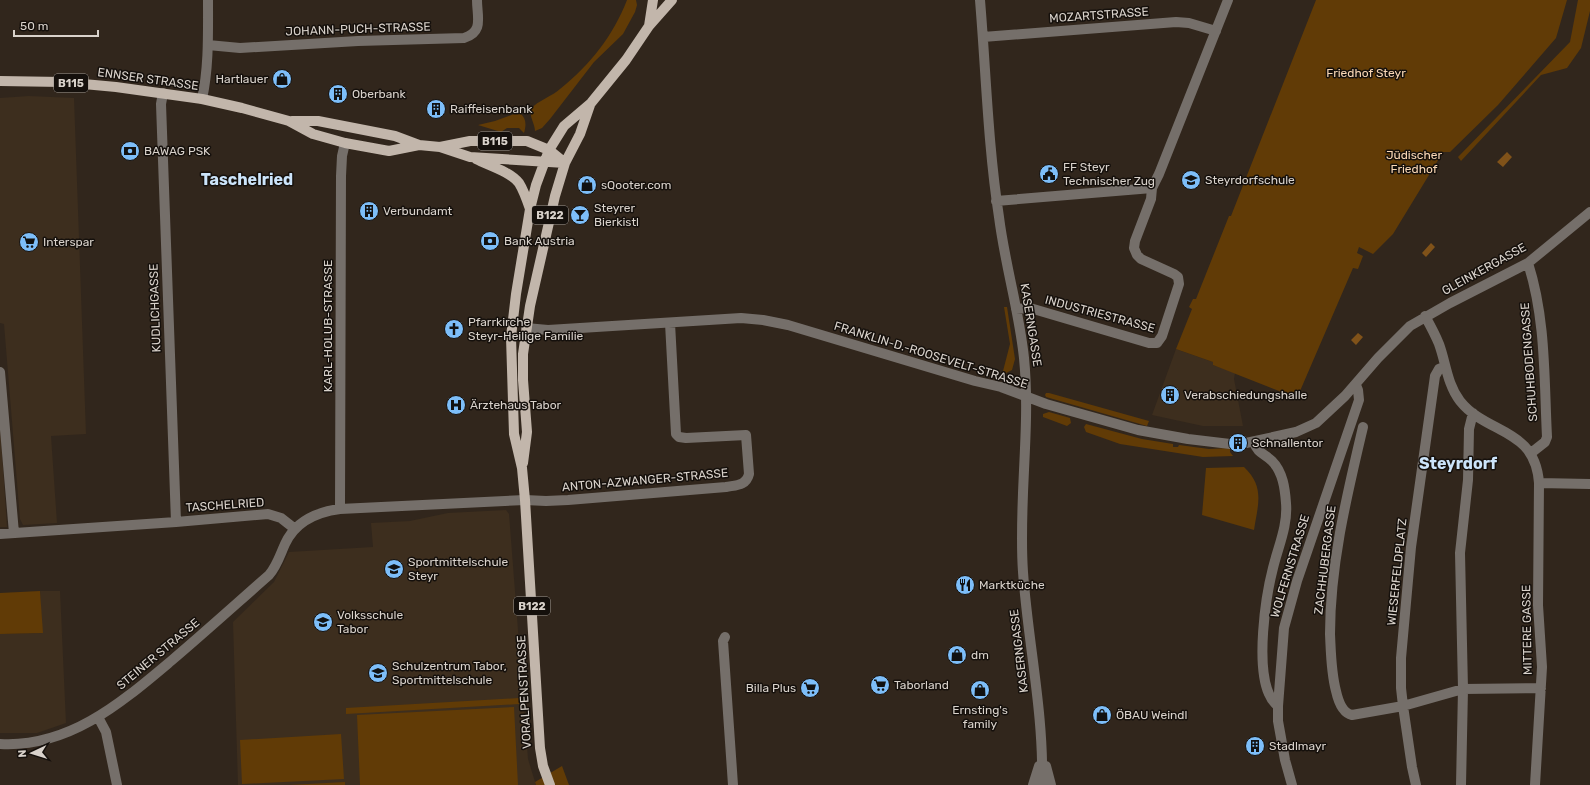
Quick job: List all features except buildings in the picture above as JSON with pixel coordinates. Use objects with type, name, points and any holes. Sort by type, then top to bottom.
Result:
[{"type":"main road","name":"B122","points":[[649,26],[653,0]]},
{"type":"main road","name":"B122","points":[[525,500],[522,468],[514,434],[511,337],[516,294],[530,209],[543,162],[564,126],[591,103],[626,60],[649,26],[672,0]]},
{"type":"main road","name":"ENNSER STRASSE","points":[[0,81],[62,82],[163,93],[202,100],[242,108],[289,121],[313,134],[345,143],[389,151],[419,146],[440,147],[470,141],[528,142],[549,150],[565,163]]},
{"type":"main road","name":"B122","points":[[522,468],[527,432],[523,380],[523,354],[526,328],[555,196],[565,163],[580,134],[591,103]]},
{"type":"main road","name":"ENNSER STRASSE","points":[[289,121],[318,121],[395,136],[419,146]]},
{"type":"main road","name":"ENNSER STRASSE","points":[[440,147],[470,157],[565,163]]},
{"type":"main road","points":[[470,157],[503,171],[515,179],[523,190],[530,209]]},
{"type":"main road","name":"VORALPENSTRASSE","points":[[525,500],[540,748],[543,766],[550,785]]},
{"type":"street","points":[[202,100],[208,45],[208,0]]},
{"type":"street","name":"JOHANN-PUCH-STRASSE","points":[[208,45],[240,48],[464,38],[474,34],[477,30],[477,0]]},
{"type":"street","name":"KASERNGASSE","points":[[980,0],[996,201],[1024,359],[1027,418],[1022,558],[1042,751],[1042,785]]},
{"type":"street","name":"INDUSTRIESTRASSE","points":[[1016,309],[1030,308],[1149,343],[1157,344],[1162,336],[1180,284],[1178,278],[1174,274],[1141,259],[1137,255],[1134,248],[1135,241],[1151,199],[1152,188],[1159,174],[1228,0]]},
{"type":"street","name":"MOZARTSTRASSE","points":[[983,37],[1176,22],[1189,23],[1216,32]]},
{"type":"street","name":"KUDLICHGASSE","points":[[163,93],[161,104],[176,522]]},
{"type":"street","name":"KARL-HOLUB-STRASSE","points":[[340,509],[342,165],[345,143]]},
{"type":"street","points":[[996,201],[1152,188]]},
{"type":"street","name":"GLEINKERGASSE","points":[[1278,706],[1271,699],[1266,686],[1263,648],[1266,604],[1286,518],[1286,505],[1279,470],[1274,462],[1258,451],[1250,443],[1296,432],[1316,423],[1356,385],[1398,337],[1410,326],[1425,316],[1528,263],[1590,212]]},
{"type":"street","name":"SCHUHBODENGASSE","points":[[1528,263],[1537,295],[1542,330],[1547,424],[1546,440],[1531,453]]},
{"type":"street","points":[[1425,316],[1439,344],[1444,367],[1454,392],[1465,406],[1473,413],[1514,437],[1531,453],[1534,459],[1538,479],[1590,484]]},
{"type":"street","name":"FRANKLIN-D.-ROOSEVELT-STRASSE","points":[[526,328],[548,330],[741,318],[763,320],[788,325],[975,381],[1001,386],[1046,404],[1138,430],[1188,439],[1230,444]]},
{"type":"street","name":"ANTON-AZWANGER-STRASSE","points":[[525,500],[568,500],[726,487],[743,484],[747,480],[749,474],[746,435],[686,438],[677,436],[670,323]]},
{"type":"street","name":"WIESERFELDPLATZ","points":[[1416,785],[1403,706],[1401,688],[1401,658],[1411,548],[1435,376],[1439,369],[1444,367]]},
{"type":"street","points":[[0,372],[14,533]]},
{"type":"street","name":"WOLFERNSTRASSE","points":[[1292,785],[1281,741],[1278,706],[1284,628],[1297,581],[1359,400],[1356,385]]},
{"type":"street","points":[[1461,785],[1463,689],[1460,553],[1468,480],[1469,429],[1473,413]]},
{"type":"street","name":"ZACHHUBERGASSE","points":[[1363,428],[1346,496],[1335,562],[1330,622],[1331,666],[1340,703],[1344,710],[1348,714],[1352,715],[1403,706],[1463,689],[1541,688]]},
{"type":"street","name":"MITTERE GASSE","points":[[1534,785],[1541,688],[1541,651],[1538,598],[1538,479]]},
{"type":"street","points":[[295,529],[314,515],[340,509],[525,500]]},
{"type":"street","name":"TASCHELRIED","points":[[0,534],[268,514],[281,518],[295,529]]},
{"type":"street","name":"STEINER STRASSE","points":[[0,744],[20,744],[48,739],[78,728],[98,717],[129,696],[269,575],[278,562],[289,536],[295,529]]},
{"type":"street","points":[[725,637],[723,641],[733,785]]},
{"type":"street","points":[[98,717],[106,732],[117,785]]},
{"type":"street","name":"KASERNGASSE","points":[[1033,785],[1042,751]]},
{"type":"street","name":"KASERNGASSE","points":[[1042,751],[1051,785]]},
{"type":"shaded area","points":[[29,96],[74,98],[86,434],[51,436],[57,523],[23,525],[20,519],[4,324],[0,323],[0,98]]},
{"type":"shaded area","points":[[1507,152],[1512,157],[1503,167],[1497,162]]},
{"type":"shaded area","points":[[1431,243],[1435,247],[1426,257],[1422,253]]},
{"type":"shaded area","points":[[1358,333],[1363,337],[1356,345],[1351,340]]},
{"type":"shaded area","points":[[1176,349],[1213,362],[1213,365],[1235,373],[1234,379],[1243,426],[1203,426],[1152,415]]},
{"type":"shaded area","points":[[0,424],[7,527],[0,527]]},
{"type":"shaded area","name":"Schulzentrum Tabor, Sportmittelschule","points":[[506,510],[509,514],[528,759],[536,785],[238,785],[233,622],[274,582],[289,552],[373,547],[371,523],[410,521],[448,513]]},
{"type":"shaded area","points":[[40,591],[60,591],[66,723],[37,733],[0,733],[0,634],[42,633]]},
{"type":"green space","points":[[627,0],[636,0],[637,5],[635,12],[623,34],[594,62],[542,128],[535,131],[531,117],[532,108],[571,80],[591,60],[608,38]]},
{"type":"green space","name":"Friedhof Steyr","points":[[1316,0],[1567,0],[1556,38],[1498,105],[1450,152],[1443,152],[1393,234],[1373,254],[1359,247],[1357,253],[1363,256],[1358,269],[1353,268],[1297,398],[1213,365],[1213,362],[1176,349],[1192,309],[1189,307],[1193,299],[1196,299],[1229,216],[1231,216]]},
{"type":"green space","points":[[1578,0],[1590,0],[1590,11],[1581,48],[1567,68],[1541,75],[1461,161],[1458,157],[1570,42]]},
{"type":"green space","points":[[520,113],[525,120],[524,133],[519,128],[507,128],[501,132],[478,125],[495,121]]},
{"type":"green space","points":[[1004,307],[1007,307],[1015,359],[1012,370],[1002,375],[1010,344]]},
{"type":"green space","points":[[1046,393],[1149,421],[1147,426],[1046,397]]},
{"type":"green space","points":[[1049,412],[1070,418],[1071,423],[1067,426],[1043,417],[1043,414]]},
{"type":"green space","points":[[1086,424],[1142,439],[1173,444],[1173,447],[1178,447],[1179,445],[1209,449],[1230,448],[1230,452],[1233,456],[1203,457],[1120,444],[1086,432],[1084,427]]},
{"type":"green space","points":[[1244,467],[1251,474],[1257,489],[1258,504],[1254,530],[1202,515],[1206,468]]},
{"type":"green space","points":[[40,591],[43,633],[0,634],[0,593]]},
{"type":"green space","points":[[519,698],[519,704],[346,714],[346,708]]},
{"type":"green space","points":[[514,707],[518,785],[360,785],[357,715]]},
{"type":"green space","points":[[341,734],[344,779],[242,784],[240,740]]},
{"type":"green space","points":[[562,766],[569,785],[536,785],[535,782]]},
{"type":"green space","points":[[345,782],[345,785],[289,785]]},
{"type":"tunnel","points":[[1230,444],[1246,443]]},
{"type":"place","name":"Hartlauer","points":[[282,79]]},
{"type":"place","name":"Oberbank","points":[[338,94]]},
{"type":"place","name":"Raiffeisenbank","points":[[436,109]]},
{"type":"place","name":"BAWAG PSK","points":[[130,151]]},
{"type":"place","name":"FF Steyr Technischer Zug","points":[[1049,174]]},
{"type":"place","name":"Steyrdorfschule","points":[[1191,180]]},
{"type":"place","name":"sQooter.com","points":[[587,185]]},
{"type":"place","name":"Verbundamt","points":[[369,211]]},
{"type":"place","name":"Steyrer Bierkistl","points":[[580,215]]},
{"type":"place","name":"Bank Austria","points":[[490,241]]},
{"type":"place","name":"Interspar","points":[[29,242]]},
{"type":"place","name":"Pfarrkirche Steyr-Heilige Familie","points":[[454,329]]},
{"type":"place","name":"Verabschiedungshalle","points":[[1170,395]]},
{"type":"place","name":"Ärztehaus Tabor","points":[[456,405]]},
{"type":"place","name":"Schnallentor","points":[[1238,443]]},
{"type":"place","name":"Sportmittelschule Steyr","points":[[394,569]]},
{"type":"place","name":"Marktküche","points":[[965,585]]},
{"type":"place","name":"Volksschule Tabor","points":[[323,622]]},
{"type":"place","name":"dm","points":[[957,655]]},
{"type":"place","name":"Schulzentrum Tabor, Sportmittelschule","points":[[378,673]]},
{"type":"place","name":"Taborland","points":[[880,685]]},
{"type":"place","name":"Billa Plus","points":[[810,688]]},
{"type":"place","name":"Ernsting's family","points":[[980,690]]},
{"type":"place","name":"ÖBAU Weindl","points":[[1102,715]]},
{"type":"place","name":"Stadlmayr","points":[[1255,746]]},
{"type":"district","name":"Taschelried","points":[[247,179]]},
{"type":"district","name":"Steyrdorf","points":[[1458,463]]},
{"type":"park label","name":"Jüdischer Friedhof","points":[[1414,162]]}]
